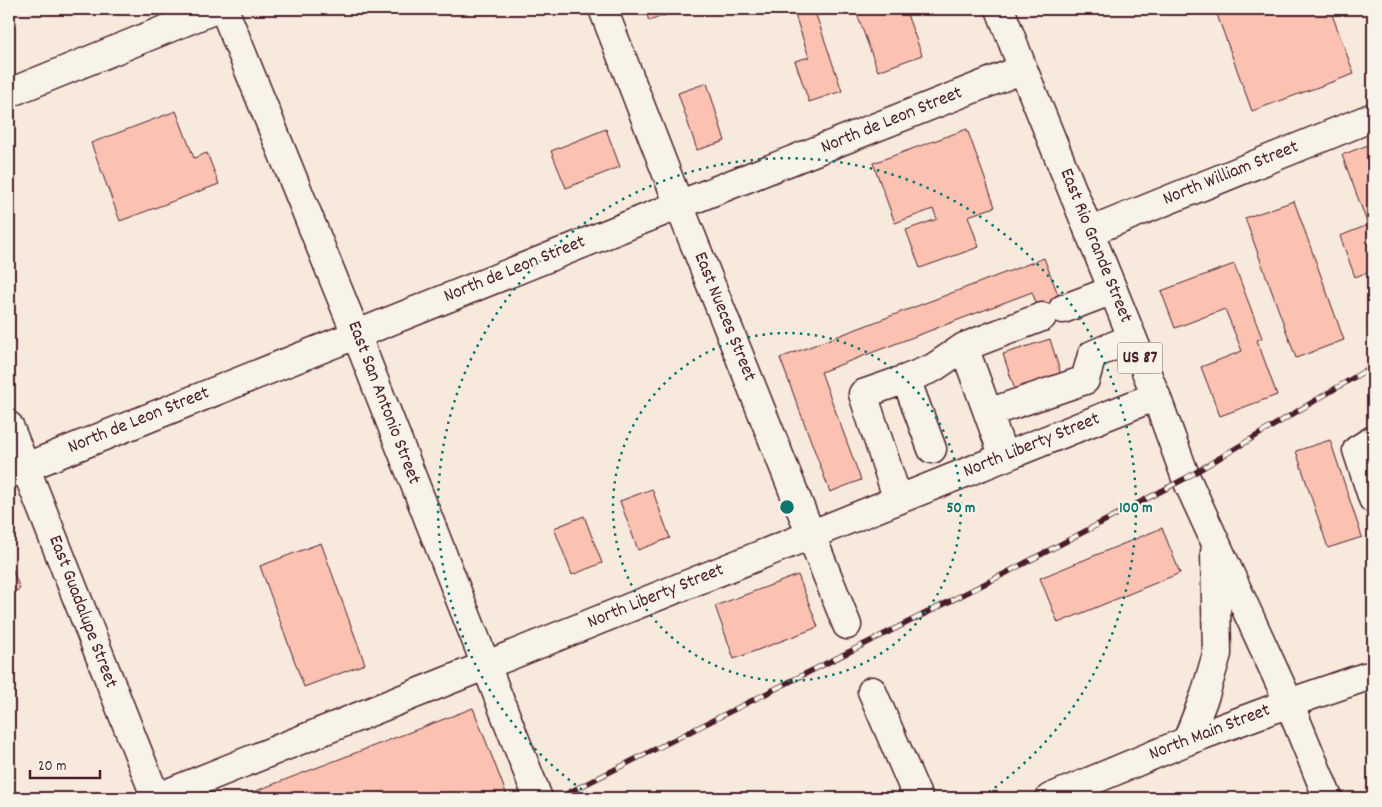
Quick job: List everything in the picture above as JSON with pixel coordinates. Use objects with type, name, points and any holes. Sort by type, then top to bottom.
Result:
[{"type":"street","points":[[9,93],[216,9]]},
{"type":"street","name":"East San Antonio Street","points":[[224,9],[356,334],[538,798]]},
{"type":"street","name":"East Nueces Street","points":[[603,9],[810,536],[847,625]]},
{"type":"street","name":"East Rio Grande Street","points":[[1000,9],[1156,396],[1186,478],[1289,703],[1328,798]]},
{"type":"street","name":"North de Leon Street","points":[[17,470],[679,205],[1023,70]]},
{"type":"street","name":"North William Street","points":[[1089,232],[1373,117]]},
{"type":"street","points":[[898,500],[863,394],[932,368],[964,347],[1113,290]]},
{"type":"street","points":[[988,413],[1085,380],[1092,355],[1132,338]]},
{"type":"street","points":[[964,347],[1004,457]]},
{"type":"street","points":[[906,379],[932,449]]},
{"type":"street","name":"North Liberty Street","points":[[156,798],[1156,396]]},
{"type":"street","name":"East Guadalupe Street","points":[[9,426],[17,470],[156,798]]},
{"type":"street","points":[[1373,440],[1357,450],[1373,499]]},
{"type":"street","points":[[1187,741],[1205,696],[1216,654],[1215,540]]},
{"type":"street","name":"North Main Street","points":[[1050,798],[1187,741],[1289,703],[1364,677],[1373,676]]},
{"type":"street","points":[[872,691],[918,798]]},
{"type":"building","points":[[645,9],[682,9],[649,21]]},
{"type":"building","points":[[793,9],[814,9],[842,91],[809,102],[795,61],[809,57]]},
{"type":"building","points":[[855,9],[905,9],[922,55],[878,71]]},
{"type":"building","points":[[1215,9],[1330,9],[1354,74],[1252,111]]},
{"type":"building","points":[[707,83],[725,141],[697,150],[678,93]]},
{"type":"building","points":[[176,111],[194,158],[207,153],[219,184],[120,221],[91,143]]},
{"type":"building","points":[[606,129],[620,167],[566,188],[551,151]]},
{"type":"building","points":[[967,129],[995,207],[968,216],[979,247],[920,268],[906,230],[937,219],[933,209],[895,223],[873,163]]},
{"type":"building","points":[[1373,143],[1373,270],[1355,277],[1340,236],[1368,225],[1342,155]]},
{"type":"building","points":[[1294,201],[1344,340],[1296,358],[1245,218]]},
{"type":"building","points":[[1044,258],[1067,318],[1045,326],[1032,292],[821,372],[861,480],[830,492],[780,358]]},
{"type":"building","points":[[1234,264],[1262,338],[1257,340],[1277,395],[1220,416],[1201,367],[1242,351],[1225,309],[1175,328],[1161,291]]},
{"type":"building","points":[[1050,339],[1062,378],[1016,393],[1003,354]]},
{"type":"building","points":[[1330,440],[1362,537],[1328,548],[1296,451]]},
{"type":"building","points":[[652,489],[670,538],[638,550],[620,501]]},
{"type":"building","points":[[584,516],[602,563],[572,575],[554,528]]},
{"type":"building","points":[[1162,528],[1180,573],[1058,623],[1040,578]]},
{"type":"building","points":[[321,543],[365,664],[304,687],[260,566]]},
{"type":"building","points":[[9,561],[20,589],[9,594]]},
{"type":"building","points":[[798,575],[818,627],[734,659],[715,606]]},
{"type":"building","points":[[473,708],[508,798],[255,798],[253,792]]},
{"type":"railway","points":[[558,798],[1006,573],[1186,478],[1373,366]]}]
